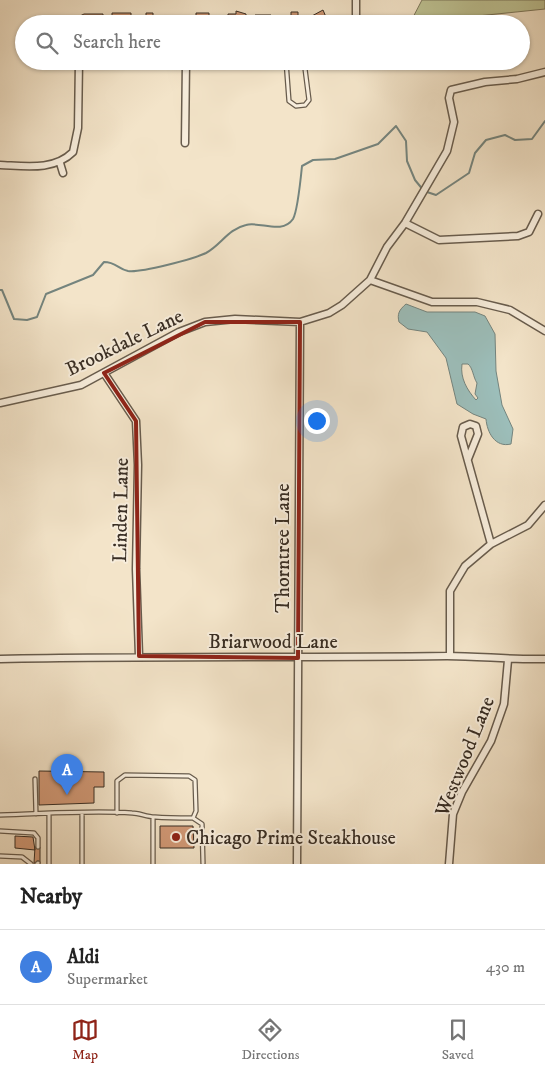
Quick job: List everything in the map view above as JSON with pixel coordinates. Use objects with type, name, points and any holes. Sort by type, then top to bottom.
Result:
[{"type":"street","points":[[356,0],[356,15]]},
{"type":"street","points":[[0,166],[31,166],[60,163],[73,152],[76,142],[79,70]]},
{"type":"street","points":[[185,142],[186,70]]},
{"type":"street","points":[[544,328],[510,310],[477,302],[432,302],[370,280],[387,247],[405,223],[447,150],[454,122],[449,94],[451,90],[485,82],[517,79],[545,72]]},
{"type":"street","points":[[60,163],[63,173]]},
{"type":"street","points":[[405,223],[439,240],[518,236],[529,232],[538,214]]},
{"type":"street","name":"Brookdale Lane","points":[[0,403],[81,385],[179,332],[205,322],[235,320],[300,322],[329,313],[342,305],[370,280]]},
{"type":"street","name":"Thorntree Lane","points":[[297,864],[300,322]]},
{"type":"street","name":"Linden Lane","points":[[104,373],[136,421],[138,466],[136,569],[139,656]]},
{"type":"street","points":[[468,459],[478,434],[476,426],[470,424],[465,425],[461,433],[468,459],[491,544]]},
{"type":"street","points":[[450,656],[450,591],[465,566],[491,544],[528,525],[545,505]]},
{"type":"street","name":"Briarwood Lane","points":[[0,659],[139,656],[298,658],[450,656],[508,660],[545,659]]},
{"type":"street","name":"Westwood Lane","points":[[449,864],[453,814],[462,792],[491,741],[504,704],[508,660]]},
{"type":"lane","points":[[287,70],[289,101],[296,106],[305,105],[309,100],[305,70]]},
{"type":"lane","points":[[116,813],[116,781],[125,775],[189,776],[195,780],[196,811],[193,818]]},
{"type":"lane","points":[[36,779],[36,814]]},
{"type":"lane","points":[[0,815],[133,813],[153,817],[193,818],[202,824],[203,863]]},
{"type":"lane","points":[[49,814],[49,864]]},
{"type":"lane","points":[[82,814],[82,864]]},
{"type":"lane","points":[[153,817],[153,864]]},
{"type":"lane","points":[[0,831],[34,833],[38,838],[38,847]]},
{"type":"lane","points":[[0,856],[22,857],[31,864]]},
{"type":"highlighted area","points":[[205,322],[300,322],[298,658],[139,656],[136,421],[104,373]]},
{"type":"green space","points":[[422,0],[545,0],[545,9],[487,15],[414,15]]},
{"type":"water","points":[[406,304],[427,312],[475,312],[485,316],[495,334],[496,371],[502,405],[513,429],[511,444],[500,444],[490,434],[486,419],[473,414],[457,404],[446,358],[427,332],[408,329],[399,322],[398,314]],"holes":[[[462,364],[468,364],[477,383],[475,394],[478,398],[476,400],[463,379]]]},
{"type":"building","points":[[323,10],[325,15],[314,15]]},
{"type":"building","points":[[236,11],[246,15],[228,15],[236,14]]},
{"type":"building","points":[[291,12],[298,12],[298,15],[291,15]]},
{"type":"building","points":[[112,13],[131,13],[131,15],[112,15]]},
{"type":"building","points":[[196,13],[209,13],[209,15],[196,15]]},
{"type":"building","points":[[84,14],[103,14],[103,15],[82,15]]},
{"type":"building","points":[[39,771],[104,772],[104,787],[94,787],[94,803],[39,805]]},
{"type":"building","name":"Chicago Prime Steakhouse","points":[[160,826],[193,826],[194,848],[160,848]]},
{"type":"building","points":[[15,836],[33,837],[35,850],[15,848]]},
{"type":"building","points":[[35,847],[40,847],[40,863],[34,863]]},
{"type":"waterway","points":[[0,290],[2,290],[14,319],[27,320],[37,317],[46,294],[93,275],[104,262],[111,263],[128,271],[155,268],[206,253],[234,230],[246,225],[277,227],[288,224],[294,215],[299,194],[302,166],[313,160],[335,159],[378,144],[396,126],[406,141],[407,161],[415,180],[424,191],[436,195],[469,173],[475,153],[486,140],[505,135],[515,140],[532,139],[545,121]]},
{"type":"place","name":"Aldi","points":[[67,795]]},
{"type":"place","name":"Chicago Prime Steakhouse","points":[[176,837]]}]
